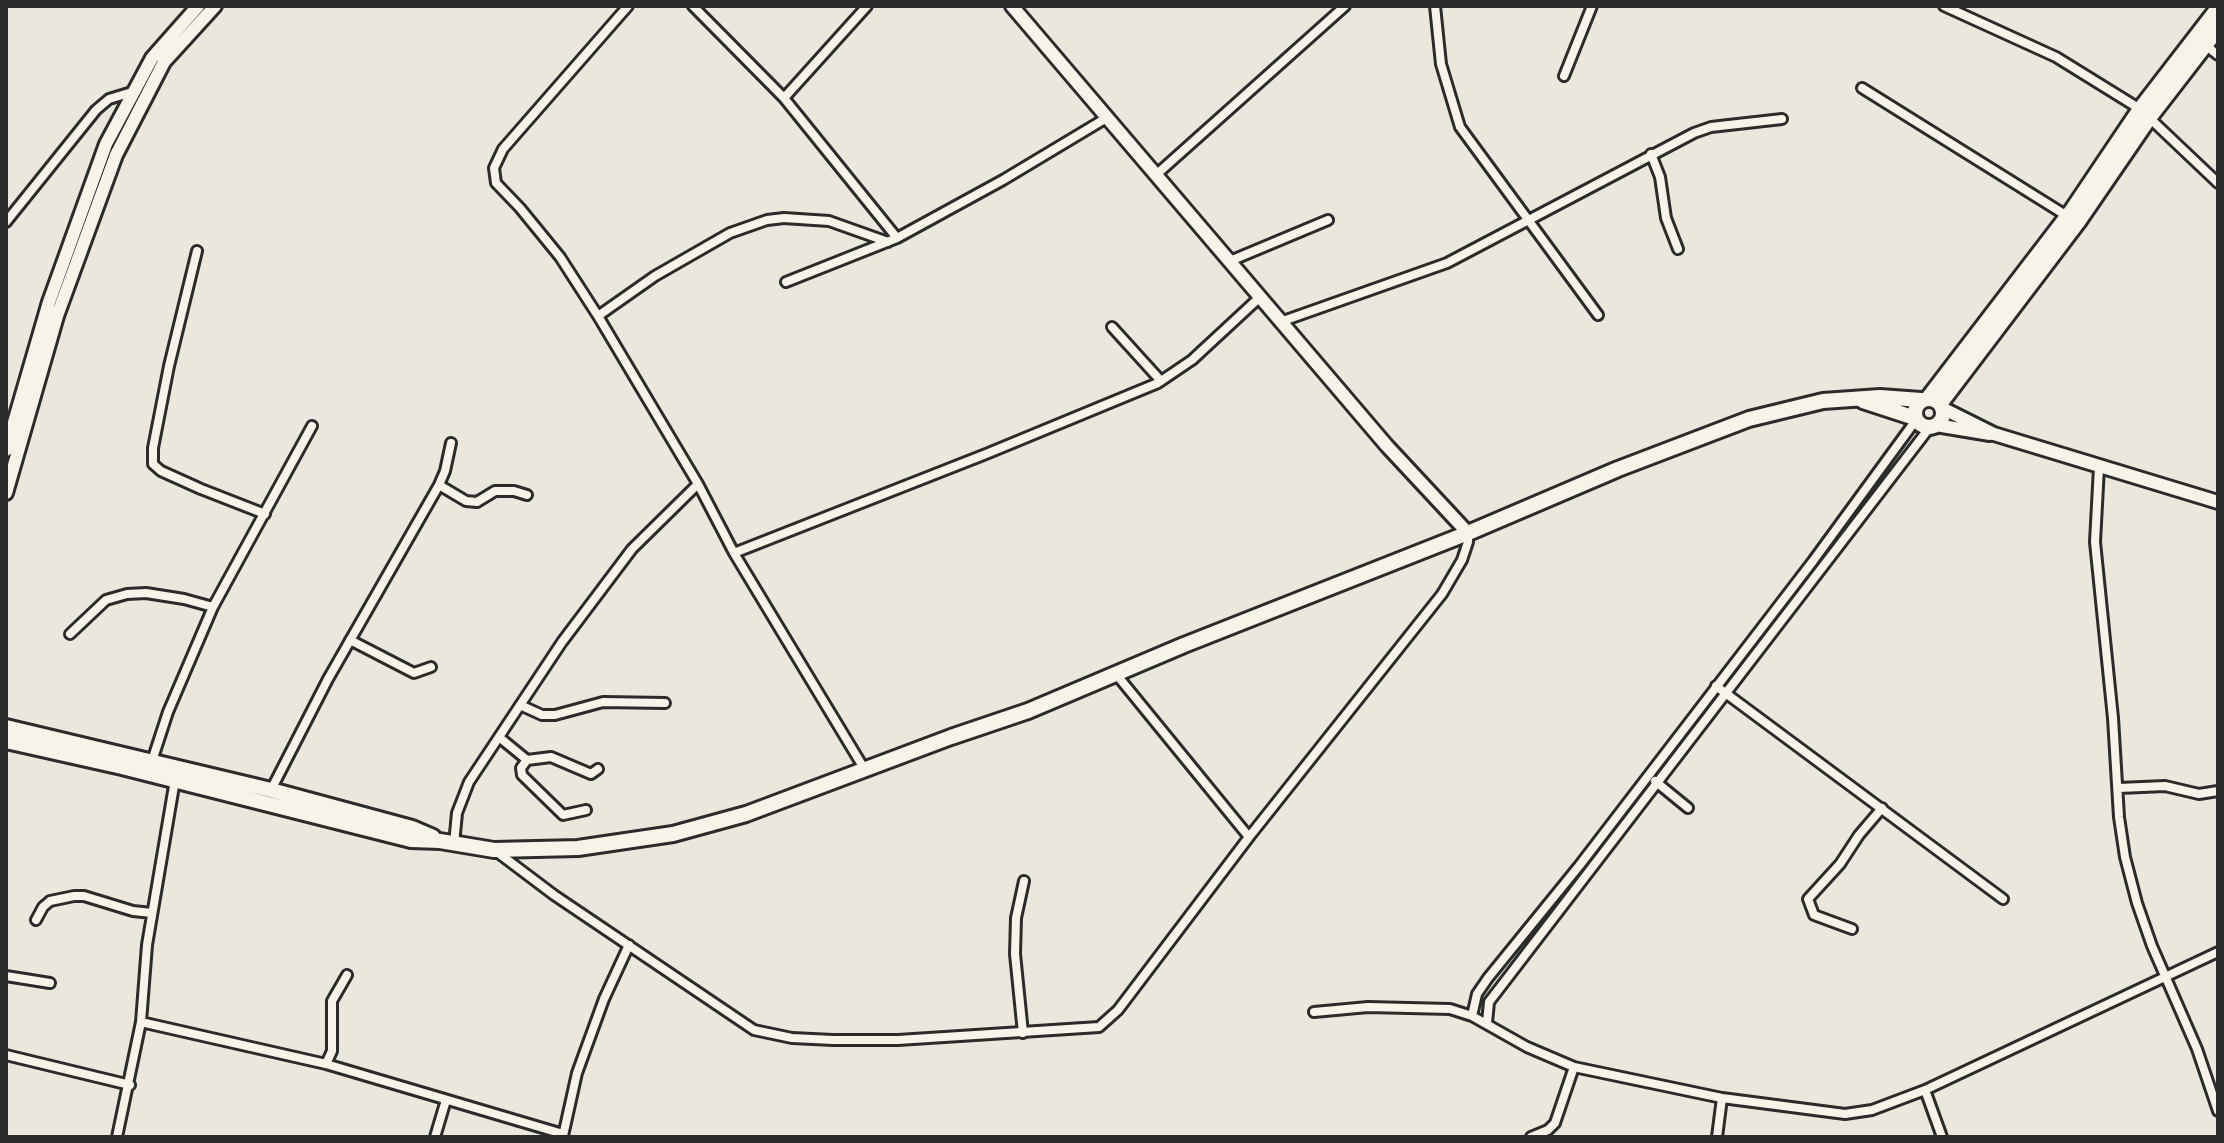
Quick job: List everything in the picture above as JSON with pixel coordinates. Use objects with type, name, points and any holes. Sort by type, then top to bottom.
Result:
[{"type":"main road","points":[[1924,422],[1915,408],[1933,403],[2078,222],[2145,113],[2205,45],[2215,25],[2218,8]]},
{"type":"main road","points":[[1933,403],[2067,216],[2215,25]]},
{"type":"main road","points":[[6,727],[411,840],[494,850],[578,848],[673,834],[746,814],[1028,711],[1618,469],[1749,419],[1801,404],[1855,398],[1933,403],[1943,416],[1924,422],[1855,398]]},
{"type":"main road","points":[[6,741],[152,761],[182,777],[271,790],[412,828],[447,842]]},
{"type":"street","points":[[6,450],[90,184],[106,144],[152,58],[198,6]]},
{"type":"street","points":[[6,493],[51,314],[116,155],[164,62],[215,6]]},
{"type":"street","points":[[628,6],[503,149],[494,168],[496,183],[560,257],[598,316],[698,484],[734,553],[865,770]]},
{"type":"street","points":[[693,6],[784,98],[892,240]]},
{"type":"street","points":[[784,98],[867,6]]},
{"type":"street","points":[[494,850],[554,895],[746,1026],[767,1034],[833,1040],[1099,1027],[1113,1016],[1249,837],[1442,594],[1462,560],[1468,533],[1387,446],[1012,6]]},
{"type":"street","points":[[1157,174],[1345,6]]},
{"type":"street","points":[[1435,6],[1441,64],[1460,127],[1598,315]]},
{"type":"street","points":[[1564,76],[1592,6]]},
{"type":"street","points":[[1944,6],[2056,57],[2145,113],[2218,183]]},
{"type":"street","points":[[2205,45],[2218,55]]},
{"type":"street","points":[[1862,88],[2067,216]]},
{"type":"street","points":[[6,222],[96,110],[109,99],[132,92]]},
{"type":"street","points":[[786,282],[892,240],[1003,180],[1108,117]]},
{"type":"street","points":[[1283,321],[1447,263],[1694,133],[1711,127],[1782,119]]},
{"type":"street","points":[[1651,154],[1660,177],[1666,218],[1678,249]]},
{"type":"street","points":[[598,316],[655,276],[730,233],[767,220],[829,221],[892,240]]},
{"type":"street","points":[[1230,261],[1328,220]]},
{"type":"street","points":[[197,251],[164,393],[153,448],[153,464],[161,471],[201,489],[265,514]]},
{"type":"street","points":[[734,553],[1161,381],[1192,360],[1260,297]]},
{"type":"street","points":[[1112,327],[1161,381]]},
{"type":"street","points":[[1933,403],[1994,434],[2218,502]]},
{"type":"street","points":[[1924,422],[1994,434]]},
{"type":"street","points":[[1472,1016],[1473,1005],[1483,986],[1924,422]]},
{"type":"street","points":[[1487,1023],[1489,1002],[1726,694],[1924,422]]},
{"type":"street","points":[[152,761],[168,712],[213,607],[312,426]]},
{"type":"street","points":[[271,790],[299,732],[439,485],[451,443]]},
{"type":"street","points":[[2099,467],[2095,542],[2119,788],[2119,817],[2131,884],[2152,946],[2167,975],[2218,1111]]},
{"type":"street","points":[[447,842],[469,782],[562,642],[632,549],[698,484]]},
{"type":"street","points":[[439,485],[466,501],[477,502],[495,491],[527,495]]},
{"type":"street","points":[[70,634],[106,600],[127,594],[146,593],[213,607]]},
{"type":"street","points":[[350,640],[414,673],[431,667]]},
{"type":"street","points":[[1116,674],[1249,837]]},
{"type":"street","points":[[1716,686],[2003,899]]},
{"type":"street","points":[[520,705],[542,715],[555,715],[603,702],[665,703]]},
{"type":"street","points":[[499,737],[527,760]]},
{"type":"street","points":[[1671,744],[1681,752]]},
{"type":"street","points":[[586,810],[563,815],[522,775],[521,768],[527,760],[551,757],[591,774],[598,769]]},
{"type":"street","points":[[1647,775],[1688,808]]},
{"type":"street","points":[[117,1137],[141,1022],[152,913],[182,777]]},
{"type":"street","points":[[2119,788],[2165,786],[2199,794],[2218,791]]},
{"type":"street","points":[[1852,929],[1814,915],[1808,899],[1840,864],[1882,808]]},
{"type":"street","points":[[1023,1033],[1015,954],[1016,918],[1024,881]]},
{"type":"street","points":[[1563,887],[1572,894]]},
{"type":"street","points":[[36,920],[50,901],[74,896],[152,913]]},
{"type":"street","points":[[141,1022],[326,1064],[563,1136],[577,1073],[604,999],[629,945]]},
{"type":"street","points":[[1314,1012],[1368,1007],[1450,1009],[1487,1023],[1527,1047],[1574,1067],[1722,1098],[1845,1114],[1872,1110],[1925,1090],[2218,952]]},
{"type":"street","points":[[326,1064],[332,1051],[332,1001],[347,975]]},
{"type":"street","points":[[6,976],[50,983]]},
{"type":"street","points":[[6,1055],[130,1085]]},
{"type":"street","points":[[1531,1137],[1548,1130],[1555,1123],[1574,1067]]},
{"type":"street","points":[[1925,1090],[1942,1137]]},
{"type":"street","points":[[1717,1137],[1722,1098]]},
{"type":"street","points":[[435,1137],[446,1100]]}]
